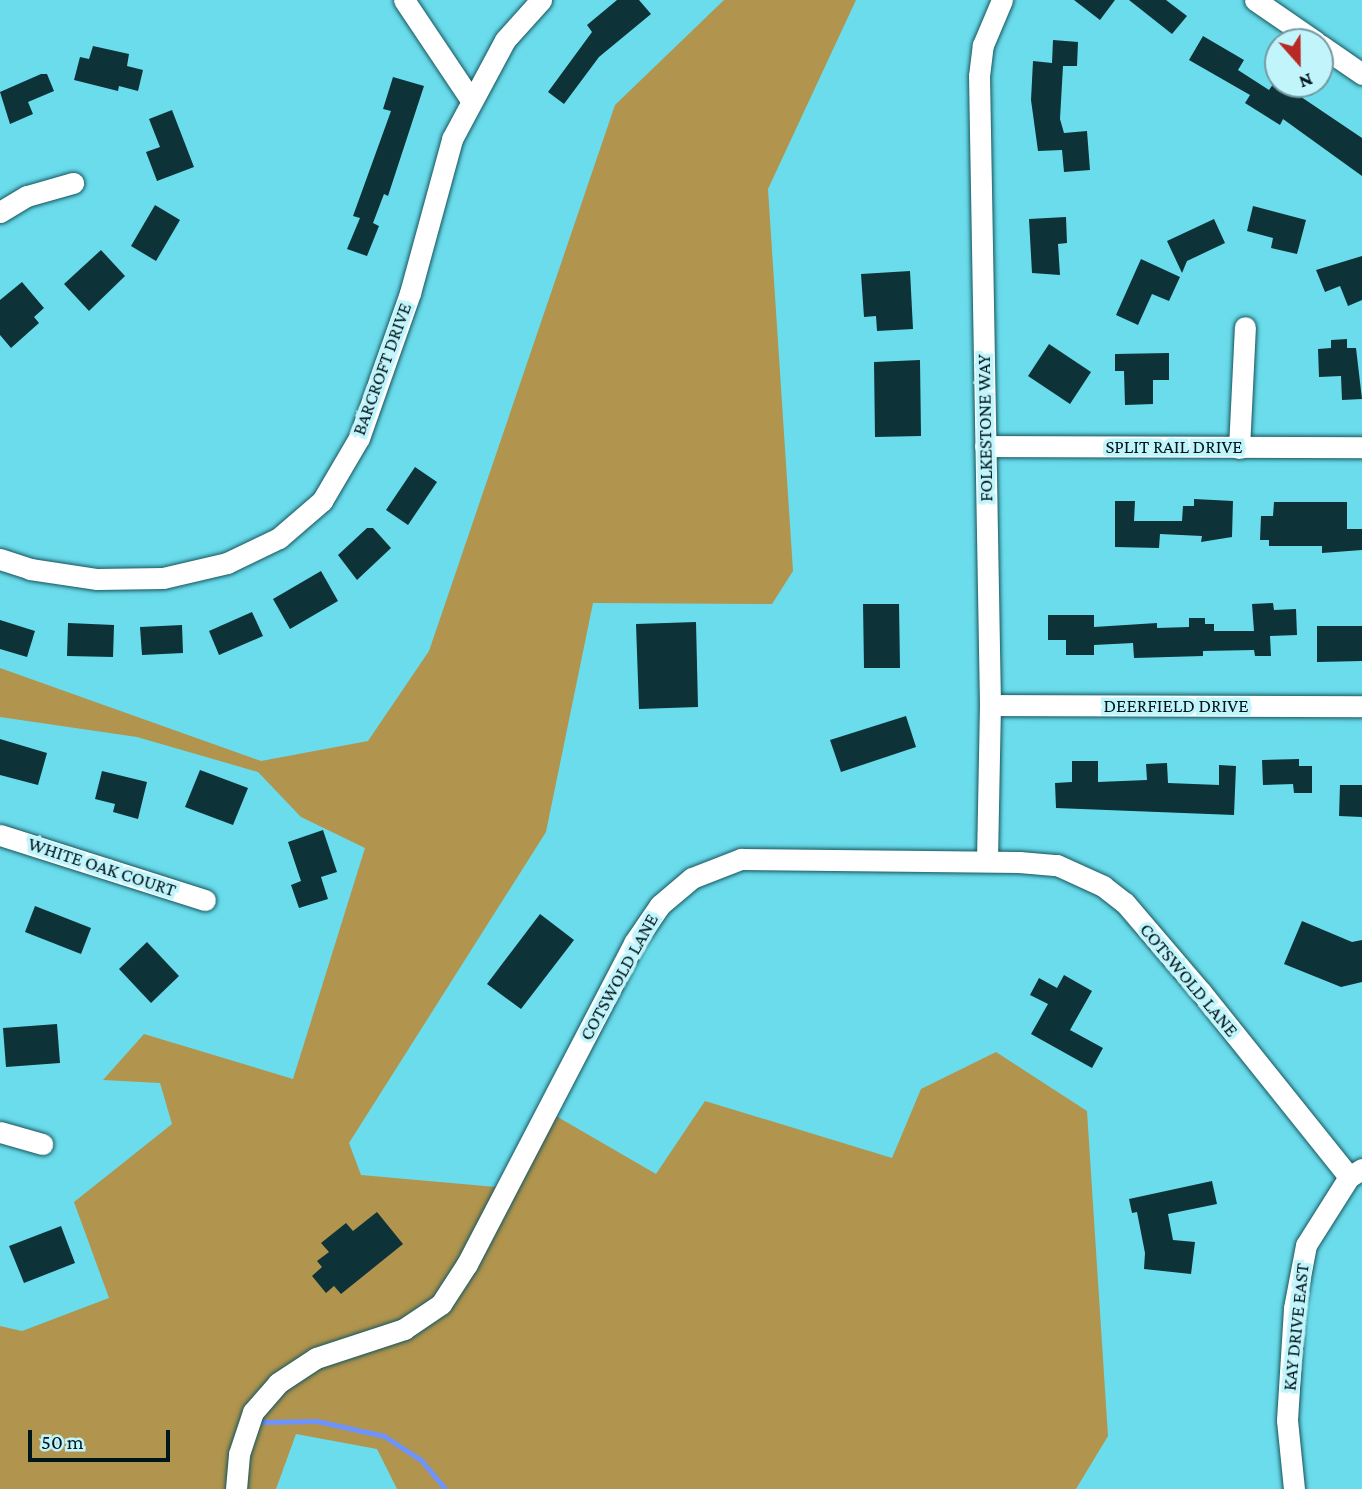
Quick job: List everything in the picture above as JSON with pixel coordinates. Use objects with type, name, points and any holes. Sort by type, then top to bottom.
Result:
[{"type":"street","points":[[404,0],[471,100]]},
{"type":"street","name":"BARCROFT DRIVE","points":[[0,559],[30,569],[97,579],[163,578],[227,562],[279,538],[321,501],[359,438],[410,293],[453,139],[471,100],[505,40],[541,0]]},
{"type":"street","name":"FOLKESTONE WAY","points":[[987,860],[990,705],[979,76],[983,45],[1002,0]]},
{"type":"street","points":[[1255,0],[1296,28]]},
{"type":"street","points":[[1334,51],[1359,64]]},
{"type":"street","points":[[0,212],[27,196],[73,183]]},
{"type":"street","points":[[1239,448],[1245,327]]},
{"type":"street","name":"SPLIT RAIL DRIVE","points":[[985,446],[1362,447]]},
{"type":"street","name":"DEERFIELD DRIVE","points":[[990,705],[1362,706]]},
{"type":"street","name":"WHITE OAK COURT","points":[[0,835],[205,900]]},
{"type":"street","name":"COTSWOLD LANE","points":[[236,1489],[239,1454],[253,1412],[278,1383],[316,1358],[404,1329],[440,1304],[467,1264],[634,943],[660,905],[692,878],[741,859],[987,860],[1057,865],[1103,886],[1125,903],[1355,1173]]},
{"type":"street","points":[[0,1132],[42,1144]]},
{"type":"street","name":"KAY DRIVE EAST","points":[[1294,1489],[1287,1420],[1294,1308],[1306,1245],[1355,1173]]},
{"type":"shaded area","points":[[724,0],[856,0],[768,189],[793,571],[772,604],[593,603],[546,832],[349,1143],[361,1175],[517,1189],[556,1116],[656,1174],[705,1101],[892,1158],[921,1089],[996,1052],[1087,1111],[1108,1436],[1076,1489],[397,1489],[377,1449],[296,1434],[276,1489],[0,1489],[0,1326],[22,1331],[109,1298],[74,1202],[172,1124],[160,1083],[103,1080],[144,1034],[293,1079],[365,848],[301,817],[258,772],[137,737],[0,717],[0,668],[261,761],[368,741],[429,651],[615,105]]},
{"type":"building","points":[[617,0],[639,0],[651,14],[599,57],[564,104],[548,92],[592,32],[587,25]]},
{"type":"building","points":[[1074,0],[1115,0],[1100,20]]},
{"type":"building","points":[[1129,0],[1166,0],[1187,16],[1172,34]]},
{"type":"building","points":[[1203,36],[1244,60],[1238,70],[1264,87],[1264,98],[1303,98],[1362,138],[1362,176],[1283,119],[1280,125],[1245,103],[1250,95],[1189,60]]},
{"type":"building","points":[[1053,40],[1078,42],[1077,66],[1063,66],[1060,119],[1064,133],[1087,131],[1090,170],[1064,172],[1062,150],[1038,151],[1031,100],[1033,61],[1052,63]]},
{"type":"building","points":[[93,46],[129,54],[127,66],[143,70],[138,91],[119,86],[118,91],[74,80],[80,57],[89,59]]},
{"type":"building","points":[[41,74],[47,74],[54,91],[28,102],[33,114],[10,124],[0,92]]},
{"type":"building","points":[[393,77],[424,86],[388,196],[384,194],[373,223],[379,226],[367,256],[347,249],[360,218],[353,216],[391,111],[383,109]]},
{"type":"building","points":[[172,110],[194,167],[157,181],[146,152],[160,147],[149,119]]},
{"type":"building","points":[[155,205],[180,220],[156,261],[131,246]]},
{"type":"building","points":[[1253,206],[1306,220],[1297,254],[1271,248],[1273,238],[1247,231]]},
{"type":"building","points":[[1066,217],[1067,243],[1058,244],[1060,275],[1032,273],[1029,219]]},
{"type":"building","points":[[1214,219],[1225,243],[1187,261],[1182,273],[1167,241]]},
{"type":"building","points":[[101,250],[125,276],[89,311],[64,284]]},
{"type":"building","points":[[1362,256],[1362,300],[1348,306],[1340,286],[1325,292],[1316,270]]},
{"type":"building","points":[[1141,259],[1180,277],[1169,301],[1152,294],[1138,325],[1116,315]]},
{"type":"building","points":[[910,271],[913,329],[877,331],[876,316],[864,317],[861,274]]},
{"type":"building","points":[[22,282],[44,308],[34,317],[39,323],[11,348],[0,335],[0,300]]},
{"type":"building","points":[[1347,339],[1347,348],[1356,348],[1362,399],[1342,400],[1341,376],[1319,377],[1318,349],[1331,348],[1331,340]]},
{"type":"building","points":[[1049,344],[1091,372],[1070,404],[1028,376]]},
{"type":"building","points":[[1169,353],[1169,380],[1153,380],[1153,404],[1125,405],[1124,371],[1115,371],[1115,354]]},
{"type":"building","points":[[920,360],[921,436],[875,437],[874,362]]},
{"type":"building","points":[[415,467],[437,482],[408,525],[386,510]]},
{"type":"building","points":[[1194,499],[1233,501],[1232,537],[1201,542],[1202,536],[1160,534],[1159,548],[1115,547],[1115,501],[1135,501],[1134,521],[1182,521],[1183,506],[1194,506]]},
{"type":"building","points":[[1274,502],[1347,502],[1347,529],[1362,529],[1362,550],[1322,553],[1322,546],[1269,546],[1269,540],[1260,540],[1261,516],[1273,516]]},
{"type":"building","points":[[367,528],[373,528],[391,548],[357,580],[338,555]]},
{"type":"building","points":[[321,571],[338,601],[290,629],[273,599]]},
{"type":"building","points":[[1273,603],[1274,610],[1296,609],[1297,635],[1270,636],[1271,656],[1255,656],[1254,650],[1203,651],[1203,656],[1134,658],[1133,643],[1094,645],[1094,655],[1066,655],[1066,640],[1048,640],[1048,615],[1094,615],[1094,627],[1157,623],[1157,628],[1189,627],[1189,618],[1205,618],[1205,624],[1214,624],[1214,631],[1254,631],[1252,604]]},
{"type":"building","points":[[863,604],[899,604],[900,668],[864,668]]},
{"type":"building","points":[[252,612],[263,636],[219,655],[209,631]]},
{"type":"building","points":[[0,620],[35,631],[27,657],[0,649]]},
{"type":"building","points":[[696,622],[698,707],[639,709],[636,624]]},
{"type":"building","points":[[68,623],[114,625],[113,657],[67,656]]},
{"type":"building","points":[[182,625],[183,653],[142,655],[140,627]]},
{"type":"building","points":[[1317,626],[1362,626],[1362,661],[1317,662]]},
{"type":"building","points":[[906,716],[916,747],[841,772],[830,740]]},
{"type":"building","points":[[0,739],[47,753],[38,785],[0,775]]},
{"type":"building","points":[[1299,759],[1299,766],[1312,766],[1312,793],[1294,793],[1293,784],[1263,785],[1262,760]]},
{"type":"building","points":[[1072,761],[1098,761],[1098,782],[1147,780],[1146,764],[1167,763],[1168,783],[1219,785],[1219,765],[1236,766],[1234,815],[1056,808],[1055,783],[1072,782]]},
{"type":"building","points":[[200,770],[248,788],[233,825],[185,807]]},
{"type":"building","points":[[102,771],[147,782],[138,819],[113,812],[115,804],[95,799]]},
{"type":"building","points":[[1340,785],[1362,785],[1362,817],[1339,816]]},
{"type":"building","points":[[323,830],[337,872],[321,877],[328,899],[299,908],[291,885],[301,881],[288,842]]},
{"type":"building","points":[[35,906],[91,928],[81,954],[25,932]]},
{"type":"building","points":[[540,914],[574,940],[521,1009],[487,984]]},
{"type":"building","points":[[1302,921],[1352,942],[1362,940],[1362,982],[1341,987],[1284,964]]},
{"type":"building","points":[[147,942],[179,976],[151,1003],[119,969]]},
{"type":"building","points":[[1064,975],[1092,991],[1070,1030],[1103,1048],[1092,1068],[1031,1034],[1048,1004],[1030,995],[1039,978],[1057,988]]},
{"type":"building","points":[[57,1024],[60,1063],[6,1067],[3,1028]]},
{"type":"building","points":[[1212,1181],[1217,1204],[1168,1214],[1173,1240],[1195,1242],[1191,1274],[1144,1269],[1145,1253],[1137,1212],[1132,1213],[1129,1199]]},
{"type":"building","points":[[377,1212],[403,1244],[341,1294],[334,1286],[326,1293],[312,1276],[322,1267],[317,1261],[329,1252],[321,1243],[346,1223],[353,1231]]},
{"type":"building","points":[[61,1226],[75,1263],[24,1283],[9,1246]]},
{"type":"waterway","points":[[263,1422],[317,1421],[384,1436],[421,1460],[445,1489]]}]
